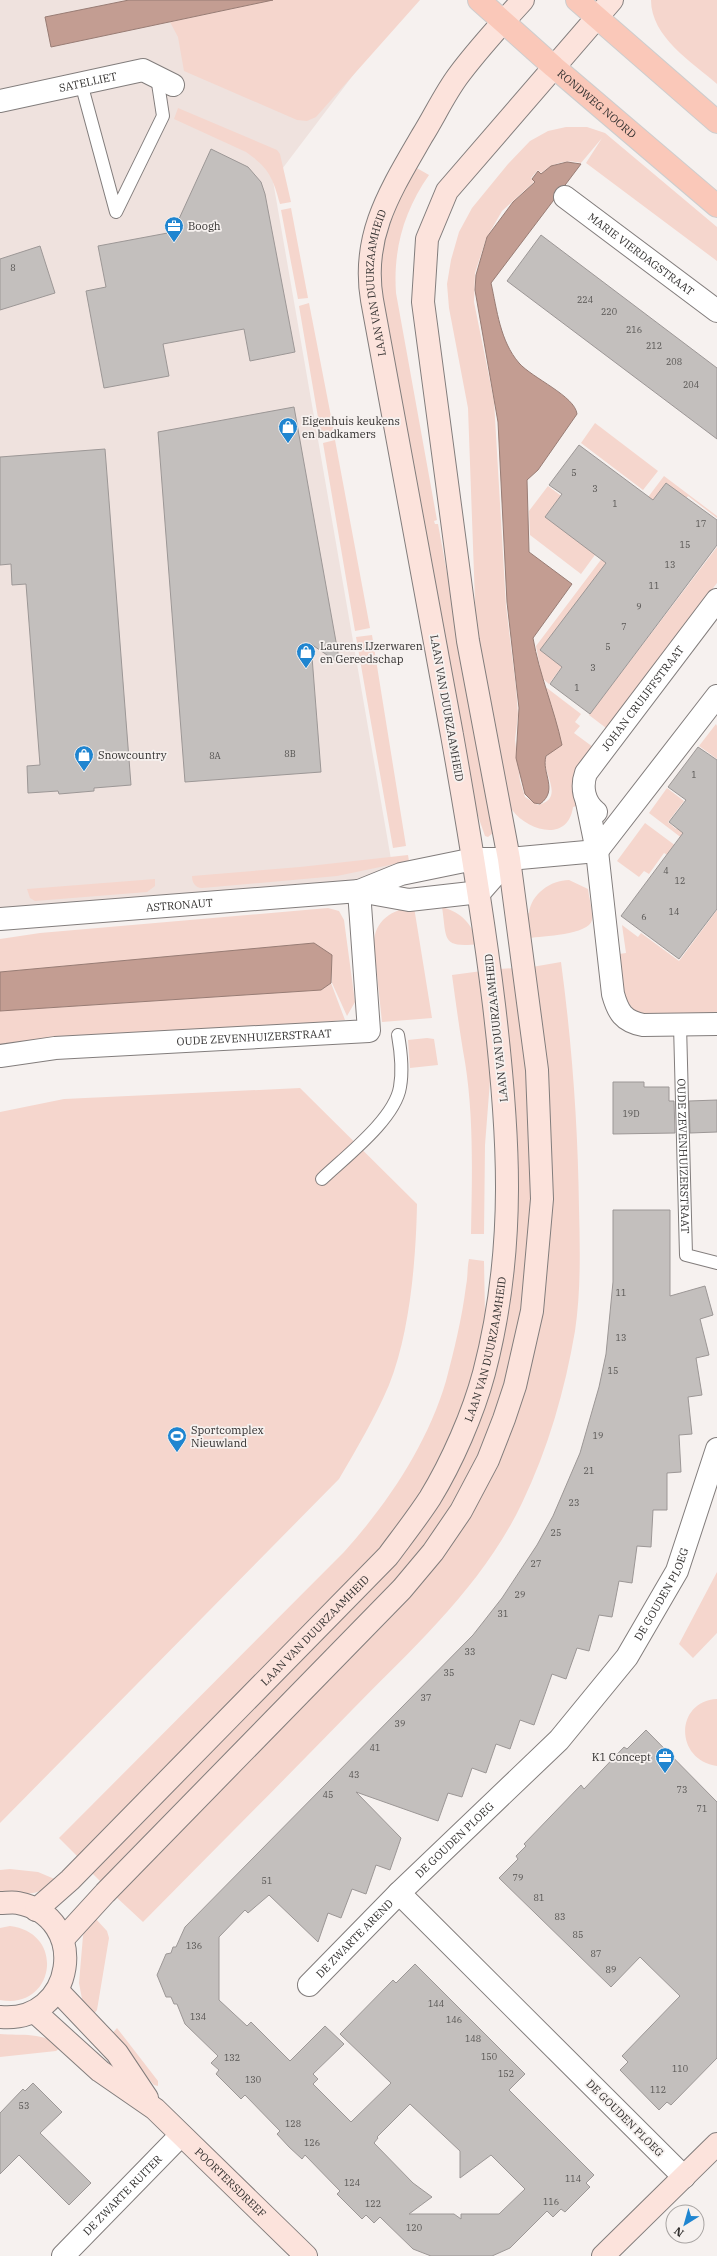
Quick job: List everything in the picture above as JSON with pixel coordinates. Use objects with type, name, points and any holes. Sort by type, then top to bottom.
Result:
[{"type":"main road","name":"RONDWEG NOORD","points":[[479,0],[554,67],[717,206]]},
{"type":"main road","points":[[577,0],[717,122]]},
{"type":"street","name":"LAAN VAN DUURZAAMHEID","points":[[36,1910],[70,1880],[388,1556],[430,1497],[441,1478],[472,1410],[484,1375],[499,1306],[508,1227],[508,1143],[501,1067],[480,892],[372,300],[370,269],[376,226],[388,195],[457,77],[523,0]]},
{"type":"street","points":[[62,1939],[105,1893],[402,1589],[433,1552],[461,1511],[488,1460],[515,1386],[532,1312],[542,1199],[537,1070],[509,859],[468,641],[423,302],[427,239],[447,191],[612,0]]},
{"type":"street","name":"SATELLIET","points":[[0,100],[144,70],[165,81]]},
{"type":"street","name":"MARIE VIERDAGSTRAAT","points":[[565,197],[717,311]]},
{"type":"street","name":"JOHAN CRUIJFFSTRAAT","points":[[597,851],[584,783],[586,773],[717,600]]},
{"type":"street","points":[[717,696],[597,851],[613,994],[616,1006],[621,1015],[632,1023],[643,1025],[717,1024]]},
{"type":"street","points":[[587,802],[602,816],[612,819],[623,818]]},
{"type":"street","points":[[480,892],[509,859],[597,851]]},
{"type":"street","name":"ASTRONAUT","points":[[359,891],[400,874],[474,859],[509,859]]},
{"type":"street","name":"ASTRONAUT","points":[[0,919],[359,891],[409,900],[480,892]]},
{"type":"street","name":"OUDE ZEVENHUIZERSTRAAT","points":[[0,1056],[55,1048],[369,1031],[359,891]]},
{"type":"street","name":"DE GOUDEN PLOEG","points":[[684,2177],[399,1893],[559,1740],[627,1657],[677,1571],[717,1449],[717,1442]]},
{"type":"street","name":"DE ZWARTE AREND","points":[[309,1985],[399,1893]]},
{"type":"street","points":[[0,1903],[18,1903],[36,1910],[52,1922],[62,1939],[66,1966],[64,1979],[58,1991],[35,2012],[22,2017],[0,2017]]},
{"type":"street","name":"POORTERSDREEF","points":[[58,1991],[117,2053],[155,2109]]},
{"type":"street","name":"POORTERSDREEF","points":[[35,2012],[100,2071],[155,2109],[306,2256]]},
{"type":"street","name":"DE ZWARTE RUITER","points":[[63,2256],[181,2135]]},
{"type":"street","points":[[603,2256],[717,2144]]},
{"type":"lane","points":[[81,83],[116,212],[163,116],[165,81]]},
{"type":"lane","name":"OUDE ZEVENHUIZERSTRAAT","points":[[680,1025],[686,1255],[717,1263]]},
{"type":"lane","points":[[322,1179],[386,1117],[400,1089],[401,1056],[398,1035]]},
{"type":"shaded area","points":[[0,0],[410,0],[273,181],[396,888],[0,916]]},
{"type":"shaded area","points":[[129,0],[273,0],[51,47],[45,17]]},
{"type":"shaded area","points":[[273,0],[420,0],[316,117],[307,121],[297,120],[184,71],[178,37],[170,22]]},
{"type":"shaded area","points":[[651,0],[717,0],[717,84],[685,58],[665,37],[658,26],[653,13]]},
{"type":"shaded area","points":[[178,108],[277,150],[280,154],[291,202],[280,204],[269,174],[260,163],[246,152],[174,119]]},
{"type":"shaded area","points":[[566,127],[587,127],[605,133],[717,227],[717,261],[586,163],[602,138],[581,163],[570,161],[555,164],[541,173],[538,170],[531,178],[534,182],[502,211],[486,239],[475,273],[474,302],[494,401],[506,606],[518,715],[515,740],[520,781],[525,797],[538,805],[547,801],[551,796],[552,790],[545,762],[548,754],[562,744],[543,685],[581,714],[575,722],[580,726],[574,733],[593,747],[577,806],[573,807],[570,818],[564,826],[547,830],[537,828],[519,817],[512,810],[508,810],[476,629],[468,408],[449,308],[447,284],[451,260],[459,232],[472,208],[508,164],[530,141],[548,131]]},
{"type":"shaded area","points":[[567,162],[581,164],[491,283],[497,314],[507,345],[525,369],[561,394],[574,407],[577,414],[538,470],[527,480],[529,552],[572,584],[533,638],[539,665],[562,745],[546,756],[545,762],[549,787],[546,799],[540,804],[534,803],[525,794],[516,758],[519,708],[507,602],[498,422],[475,290],[476,275],[487,237],[513,202],[535,182],[532,179],[538,171],[541,174],[551,166]]},
{"type":"shaded area","points":[[415,167],[429,175],[413,202],[402,231],[396,261],[396,293],[437,520],[434,521],[435,524],[438,524],[487,789],[493,833],[488,837],[485,836],[471,796],[388,340],[379,264],[388,221]]},
{"type":"shaded area","points":[[291,208],[308,298],[298,299],[281,210]]},
{"type":"shaded area","points":[[309,303],[334,432],[321,435],[299,306]]},
{"type":"shaded area","points":[[595,423],[658,471],[643,490],[581,443]]},
{"type":"shaded area","points":[[335,440],[370,628],[355,631],[323,443]]},
{"type":"shaded area","points":[[664,476],[717,516],[717,518],[688,496],[549,684],[542,678],[536,646]]},
{"type":"shaded area","points":[[548,486],[611,533],[581,574],[530,535],[529,511]]},
{"type":"shaded area","points":[[717,547],[717,583],[606,728],[589,715]]},
{"type":"shaded area","points":[[372,635],[406,846],[393,848],[356,637]]},
{"type":"shaded area","points":[[716,724],[717,726],[717,759],[699,746]]},
{"type":"shaded area","points":[[667,788],[684,801],[668,822],[676,829],[693,807],[717,865],[649,813]]},
{"type":"shaded area","points":[[645,823],[676,846],[669,856],[664,853],[649,874],[644,871],[639,877],[617,861]]},
{"type":"shaded area","points":[[408,855],[409,861],[337,876],[202,888],[196,886],[192,878],[192,876],[300,867]]},
{"type":"shaded area","points":[[155,879],[155,886],[147,892],[35,901],[30,898],[27,889]]},
{"type":"shaded area","points":[[569,880],[588,889],[592,916],[592,920],[589,925],[574,932],[529,938],[525,914],[529,913],[538,894],[543,889],[555,882]]},
{"type":"shaded area","points":[[414,907],[432,1018],[382,1022],[374,946],[375,937],[380,923],[385,918],[398,910]]},
{"type":"shaded area","points":[[442,907],[456,912],[465,920],[473,931],[479,944],[458,945],[452,943],[448,939]]},
{"type":"shaded area","points":[[328,908],[339,911],[344,920],[355,1002],[347,1016],[332,983],[332,955],[314,943],[0,972],[0,939],[40,933]]},
{"type":"shaded area","points":[[717,910],[717,1014],[644,1014],[635,1011],[624,998],[619,954],[626,953],[622,925],[638,937],[641,933],[679,961]]},
{"type":"shaded area","points":[[314,943],[332,955],[331,983],[321,990],[0,1011],[0,972]]},
{"type":"shaded area","points":[[561,962],[576,1116],[580,1270],[575,1331],[561,1397],[548,1440],[531,1483],[506,1533],[488,1561],[468,1588],[446,1613],[400,1662],[143,1922],[114,1895],[405,1602],[524,1386],[538,1338],[548,1248],[532,967]]},
{"type":"shaded area","points":[[515,968],[530,1134],[530,1244],[524,1298],[514,1353],[489,1435],[475,1466],[459,1494],[414,1562],[101,1882],[90,1871],[389,1568],[498,1355],[499,969]]},
{"type":"shaded area","points":[[482,971],[491,1068],[485,1145],[484,1234],[471,1234],[472,1148],[470,1104],[452,975]]},
{"type":"shaded area","points":[[331,983],[345,1020],[0,1048],[0,1011],[321,990]]},
{"type":"shaded area","points":[[427,1038],[434,1039],[438,1065],[410,1068],[408,1040]]},
{"type":"shaded area","name":"Sportcomplex Nieuwland","points":[[300,1088],[417,1204],[413,1272],[407,1319],[396,1365],[389,1385],[372,1421],[339,1479],[0,1823],[0,1112],[64,1099]]},
{"type":"shaded area","points":[[469,1259],[484,1261],[485,1315],[472,1384],[435,1472],[387,1541],[79,1858],[59,1838],[344,1552],[376,1514],[391,1493],[417,1450],[428,1428],[446,1381],[462,1310],[467,1283]]},
{"type":"shaded area","points":[[717,1572],[717,1633],[693,1658],[679,1644]]},
{"type":"shaded area","points":[[717,1699],[717,1766],[703,1761],[693,1753],[687,1743],[685,1731],[687,1719],[693,1709],[703,1702]]},
{"type":"shaded area","points":[[10,1869],[38,1872],[57,1880],[50,1886],[31,1894],[0,1892],[0,1870]]},
{"type":"shaded area","points":[[95,1918],[107,1931],[109,1938],[97,2010],[93,2015],[82,1999],[79,1983],[83,1936],[85,1929]]},
{"type":"shaded area","points":[[10,1926],[28,1932],[40,1942],[46,1955],[47,1970],[42,1983],[32,1994],[18,2000],[0,2000],[0,1928]]},
{"type":"shaded area","points":[[117,2028],[158,2081],[158,2086],[154,2085],[110,2036]]},
{"type":"shaded area","points":[[0,2034],[32,2035],[48,2039],[60,2048],[56,2051],[0,2057]]},
{"type":"building","points":[[211,149],[248,167],[261,182],[265,194],[295,352],[250,361],[244,329],[163,344],[169,376],[104,388],[86,291],[106,287],[98,246],[173,232]]},
{"type":"building","points":[[541,235],[717,368],[717,439],[507,281]]},
{"type":"building","points":[[40,246],[55,293],[0,310],[0,259]]},
{"type":"building","points":[[294,407],[340,664],[311,644],[321,772],[185,782],[158,432]]},
{"type":"building","points":[[579,445],[653,500],[666,483],[717,520],[717,545],[590,714],[550,684],[562,667],[540,650],[606,563],[545,517],[562,494],[549,485]]},
{"type":"building","points":[[105,449],[131,785],[94,788],[94,791],[59,794],[58,791],[28,793],[27,766],[40,765],[26,584],[12,585],[11,564],[0,565],[0,457]]},
{"type":"building","points":[[698,747],[717,760],[717,909],[679,959],[621,916],[683,833],[669,822],[686,800],[668,787]]},
{"type":"building","points":[[613,1082],[644,1082],[644,1087],[669,1087],[669,1101],[674,1101],[675,1133],[613,1134]]},
{"type":"building","points":[[717,1100],[717,1132],[690,1133],[689,1101]]},
{"type":"building","points":[[613,1210],[670,1210],[670,1296],[705,1286],[713,1315],[700,1319],[709,1355],[696,1358],[702,1395],[688,1397],[692,1434],[679,1435],[681,1472],[667,1473],[667,1510],[653,1510],[651,1547],[637,1546],[632,1583],[619,1581],[612,1617],[599,1615],[589,1651],[577,1648],[566,1679],[552,1674],[534,1725],[520,1720],[510,1749],[496,1744],[486,1773],[472,1768],[462,1797],[448,1793],[438,1821],[356,1792],[401,1838],[390,1870],[376,1865],[366,1894],[352,1889],[341,1918],[328,1913],[318,1942],[269,1895],[248,1913],[245,1910],[219,1937],[219,2000],[247,2026],[251,2022],[290,2061],[325,2026],[344,2044],[313,2074],[318,2079],[313,2084],[351,2122],[391,2083],[340,2034],[393,1980],[396,1983],[415,1964],[525,2074],[509,2090],[594,2175],[586,2183],[590,2187],[565,2212],[561,2209],[553,2217],[547,2211],[510,2248],[492,2256],[431,2256],[413,2249],[380,2217],[374,2223],[366,2215],[362,2219],[337,2194],[340,2191],[305,2155],[302,2159],[289,2147],[277,2134],[280,2131],[245,2095],[241,2099],[216,2074],[219,2070],[211,2063],[218,2056],[185,2024],[177,2004],[174,2004],[171,1997],[166,1997],[157,1975],[166,1954],[171,1953],[173,1947],[176,1947],[185,1927],[473,1635],[502,1598],[537,1545],[553,1516],[580,1453],[599,1387],[606,1354],[613,1282]],"holes":[[[410,2104],[460,2151],[460,2178],[491,2155],[525,2189],[499,2214],[461,2214],[461,2219],[454,2214],[409,2214],[432,2197],[413,2183],[374,2143],[378,2138],[377,2137]]]},
{"type":"building","points":[[646,1730],[717,1802],[717,2058],[671,2105],[667,2102],[659,2110],[620,2070],[628,2062],[622,2056],[680,1996],[640,1957],[611,1987],[499,1878],[518,1859],[516,1856],[526,1846],[524,1844],[581,1785],[584,1789],[624,1747],[627,1749]]},
{"type":"building","points":[[33,2083],[62,2112],[40,2133],[91,2183],[69,2205],[19,2155],[0,2174],[0,2113],[23,2089],[25,2091]]},
{"type":"place","name":"Boogh","points":[[174,243]]},
{"type":"place","name":"Eigenhuis keukens en badkamers","points":[[288,444]]},
{"type":"place","name":"Laurens IJzerwaren en Gereedschap","points":[[306,669]]},
{"type":"place","name":"Snowcountry","points":[[84,772]]},
{"type":"place","name":"Sportcomplex Nieuwland","points":[[177,1453]]},
{"type":"place","name":"K1 Concept","points":[[665,1774]]}]
